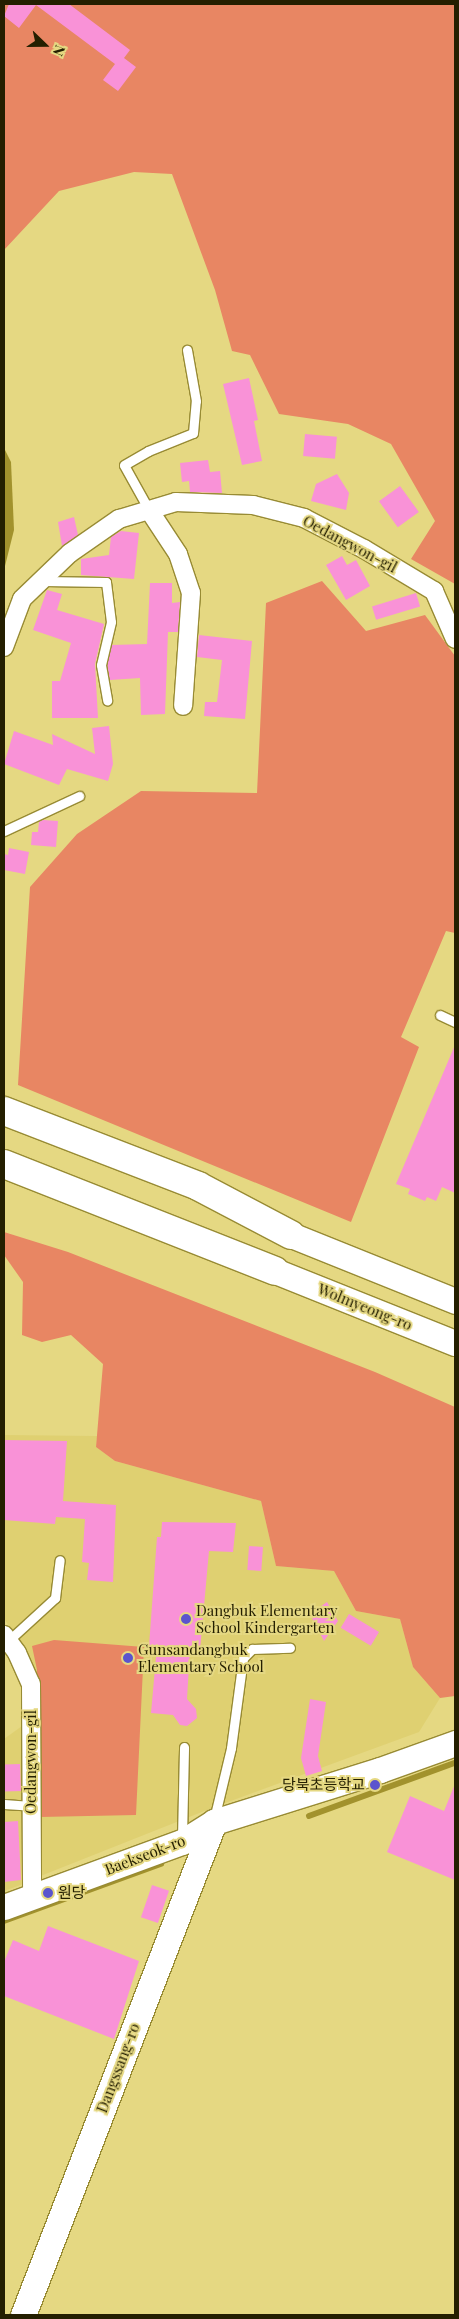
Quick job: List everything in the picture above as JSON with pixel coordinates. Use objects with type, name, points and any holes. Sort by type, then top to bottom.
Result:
[{"type":"highway","points":[[4,1111],[198,1186],[291,1236]]},
{"type":"highway","points":[[4,1128],[291,1236]]},
{"type":"highway","points":[[4,1164],[275,1271]]},
{"type":"highway","points":[[4,1184],[172,1249],[275,1271]]},
{"type":"street","name":"Oedangwon-gil","points":[[4,647],[22,599],[70,553],[119,519],[176,502],[253,505],[304,518],[364,549],[434,591],[455,639]]},
{"type":"street","points":[[149,510],[178,554],[191,593],[183,706]]},
{"type":"street","points":[[291,1236],[455,1301]]},
{"type":"street","name":"Wolmyeong-ro","points":[[275,1271],[455,1344]]},
{"type":"street","name":"Oedangwon-gil","points":[[6,1638],[31,1684],[32,1897]]},
{"type":"street","name":"Baekseok-ro","points":[[4,1907],[182,1842],[214,1822],[380,1770],[455,1743]]},
{"type":"street","name":"Dangssang-ro","points":[[23,2315],[214,1822]]},
{"type":"lane","points":[[149,510],[124,465],[148,451],[193,433],[196,401],[187,350]]},
{"type":"lane","points":[[41,580],[106,582],[111,622],[101,666],[107,700]]},
{"type":"lane","points":[[4,831],[79,796]]},
{"type":"lane","points":[[440,1016],[455,1022]]},
{"type":"lane","points":[[6,1638],[54,1598],[60,1560]]},
{"type":"lane","points":[[214,1822],[231,1748],[243,1658],[252,1649],[290,1648]]},
{"type":"lane","points":[[182,1842],[184,1747]]},
{"type":"lane","points":[[4,1804],[31,1806]]},
{"type":"shaded area","points":[[4,4],[455,4],[455,584],[411,559],[435,521],[391,444],[348,424],[279,414],[250,355],[232,351],[215,290],[172,174],[134,172],[59,191],[4,250]]},
{"type":"shaded area","points":[[4,448],[11,462],[14,530],[4,570]]},
{"type":"shaded area","points":[[322,581],[366,631],[425,615],[455,656],[455,933],[446,931],[401,1037],[419,1047],[351,1222],[18,1085],[30,887],[77,834],[141,791],[257,793],[266,603]]},
{"type":"shaded area","points":[[4,1232],[68,1252],[375,1372],[455,1407],[455,1696],[440,1698],[413,1667],[400,1619],[356,1611],[334,1571],[276,1566],[261,1501],[115,1461],[96,1447],[103,1364],[71,1335],[42,1342],[22,1335],[23,1282],[4,1255]]},
{"type":"shaded area","name":"Gunsandangbuk Elementary School","points":[[4,1435],[97,1436],[96,1447],[115,1461],[261,1501],[276,1566],[334,1571],[356,1611],[400,1619],[413,1667],[440,1698],[419,1732],[217,1806],[38,1877],[20,1645],[4,1618]]},
{"type":"shaded area","points":[[54,1640],[144,1647],[136,1815],[40,1817],[37,1670],[32,1646]]},
{"type":"shaded area","points":[[22,1726],[26,1883],[4,1891],[4,1739]]},
{"type":"building","points":[[9,4],[69,4],[130,50],[124,58],[136,67],[118,91],[103,80],[115,64],[36,5],[19,28],[4,16]]},
{"type":"building","points":[[249,378],[258,420],[254,421],[262,461],[242,465],[223,384]]},
{"type":"building","points":[[305,434],[337,437],[335,459],[303,456]]},
{"type":"building","points":[[208,460],[210,472],[220,471],[222,493],[190,492],[189,481],[182,482],[180,463]]},
{"type":"building","points":[[337,474],[349,493],[346,510],[311,501],[316,484]]},
{"type":"building","points":[[400,486],[419,512],[398,527],[379,501]]},
{"type":"building","points":[[74,517],[78,535],[62,546],[58,522]]},
{"type":"building","points":[[121,531],[139,533],[134,579],[81,575],[81,559],[109,555],[111,537]]},
{"type":"building","points":[[342,556],[347,565],[356,560],[370,586],[346,600],[326,565]]},
{"type":"building","points":[[150,583],[172,583],[172,603],[180,602],[178,632],[168,632],[165,714],[141,715],[140,678],[110,680],[107,665],[112,645],[147,644]]},
{"type":"building","points":[[47,590],[62,594],[57,610],[104,624],[95,664],[98,718],[52,718],[52,681],[60,681],[71,643],[33,630]]},
{"type":"building","points":[[416,593],[420,606],[376,620],[372,606]]},
{"type":"building","points":[[199,635],[252,641],[245,719],[204,716],[205,702],[217,702],[222,660],[197,657]]},
{"type":"building","points":[[109,726],[113,764],[108,781],[67,769],[59,785],[4,764],[14,731],[53,745],[52,734],[95,754],[92,728]]},
{"type":"building","points":[[43,820],[58,821],[56,847],[31,845],[32,832],[38,832],[39,822]]},
{"type":"building","points":[[9,848],[29,852],[25,874],[4,870],[4,854],[8,855]]},
{"type":"building","points":[[455,1045],[455,1193],[442,1187],[436,1201],[427,1197],[425,1201],[408,1194],[410,1189],[396,1184]]},
{"type":"building","points":[[4,1440],[67,1441],[63,1501],[116,1505],[113,1582],[87,1580],[89,1563],[82,1562],[85,1519],[56,1517],[55,1524],[4,1520]]},
{"type":"building","points":[[162,1522],[236,1523],[233,1552],[209,1551],[200,1650],[190,1649],[187,1699],[196,1709],[197,1718],[187,1726],[180,1725],[173,1715],[151,1713],[157,1646],[149,1646],[157,1537],[161,1537]]},
{"type":"building","points":[[249,1546],[263,1547],[261,1571],[247,1570]]},
{"type":"building","points":[[327,1602],[338,1621],[324,1641],[310,1614]]},
{"type":"building","points":[[349,1614],[379,1632],[371,1646],[341,1628]]},
{"type":"building","points":[[310,1699],[326,1702],[318,1756],[322,1771],[306,1776],[301,1758]]},
{"type":"building","points":[[20,1764],[21,1791],[5,1792],[4,1765]]},
{"type":"building","points":[[455,1784],[455,1880],[387,1852],[410,1796],[444,1811]]},
{"type":"building","points":[[18,1821],[21,1880],[4,1882],[4,1822]]},
{"type":"building","points":[[152,1885],[169,1891],[158,1923],[141,1917]]},
{"type":"building","points":[[48,1926],[139,1961],[114,2039],[4,1996],[4,1962],[13,1940],[39,1951]]},
{"type":"waterway","points":[[309,1816],[455,1763]]},
{"type":"waterway","points":[[4,1921],[161,1864]]},
{"type":"place","name":"Dangbuk Elementary School Kindergarten","points":[[186,1619]]},
{"type":"place","name":"Gunsandangbuk Elementary School","points":[[128,1658]]},
{"type":"place","name":"당북초등학교","points":[[375,1785]]},
{"type":"place","name":"원당","points":[[48,1893]]}]
